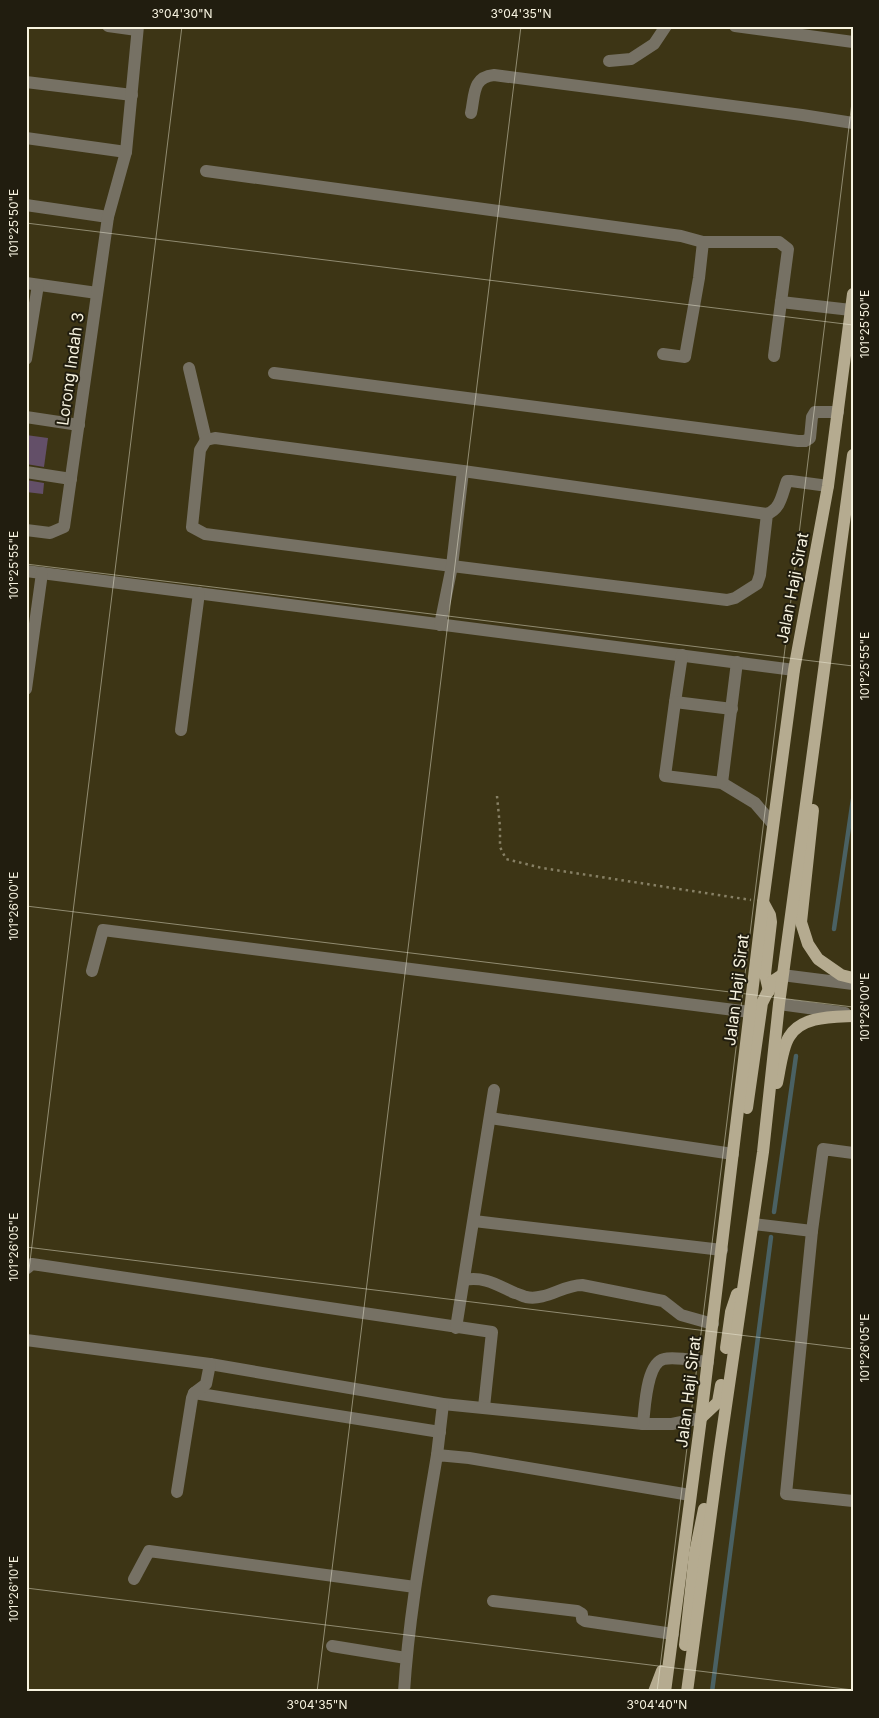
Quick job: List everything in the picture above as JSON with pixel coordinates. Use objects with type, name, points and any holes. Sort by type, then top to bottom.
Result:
[{"type":"main road","name":"Jalan Haji Sirat","points":[[665,1692],[713,1324],[773,824],[794,670],[828,486],[853,294]]},
{"type":"main road","points":[[687,1692],[763,1152],[782,976],[853,454]]},
{"type":"main road","points":[[832,609],[829,680],[801,922],[808,944],[818,960],[841,975],[853,978]]},
{"type":"main road","points":[[763,902],[770,915],[771,922],[765,974],[770,996],[779,1004]]},
{"type":"main road","points":[[722,1250],[736,1187],[762,1003],[773,981],[782,976]]},
{"type":"main road","points":[[763,1152],[788,1037],[798,1027],[820,1018],[853,1015]]},
{"type":"main road","points":[[701,1418],[718,1402],[731,1312],[748,1263]]},
{"type":"main road","points":[[680,1692],[695,1553],[704,1506],[719,1454]]},
{"type":"main road","points":[[654,1692],[670,1650]]},
{"type":"street","points":[[108,26],[138,28]]},
{"type":"street","points":[[609,61],[631,59],[654,44],[666,26]]},
{"type":"street","points":[[735,26],[853,42]]},
{"type":"street","name":"Lorong Indah 3","points":[[26,530],[50,533],[64,527],[108,216],[126,152],[138,28]]},
{"type":"street","points":[[471,113],[477,83],[485,76],[494,75],[853,123]]},
{"type":"street","points":[[26,82],[132,95]]},
{"type":"street","points":[[26,138],[126,152]]},
{"type":"street","points":[[206,170],[681,236],[703,242],[779,242],[788,249],[774,356]]},
{"type":"street","points":[[26,205],[108,216]]},
{"type":"street","points":[[663,354],[685,357],[699,278],[703,242]]},
{"type":"street","points":[[26,359],[32,284],[97,293]]},
{"type":"street","points":[[781,302],[851,310]]},
{"type":"street","points":[[189,368],[206,440],[200,450],[192,527],[205,534],[727,600],[735,598],[757,584],[760,575],[767,514]]},
{"type":"street","points":[[274,373],[798,441],[805,441],[810,438],[812,417],[815,412],[838,412]]},
{"type":"street","points":[[26,417],[79,424]]},
{"type":"street","points":[[206,440],[215,438],[767,514],[773,512],[778,507],[787,482],[791,480],[828,486]]},
{"type":"street","points":[[440,624],[452,566],[463,471]]},
{"type":"street","points":[[26,472],[71,479]]},
{"type":"street","points":[[26,571],[794,670]]},
{"type":"street","points":[[26,689],[42,573]]},
{"type":"street","points":[[181,730],[199,593]]},
{"type":"street","points":[[682,655],[665,776],[722,783],[755,803],[773,824]]},
{"type":"street","points":[[722,783],[737,662]]},
{"type":"street","points":[[676,702],[732,709]]},
{"type":"street","points":[[92,971],[104,930],[750,1012]]},
{"type":"street","points":[[782,976],[853,984]]},
{"type":"street","points":[[779,1004],[853,1015]]},
{"type":"street","points":[[456,1328],[494,1090]]},
{"type":"street","points":[[490,1118],[733,1154]]},
{"type":"street","points":[[853,1153],[823,1150],[812,1232],[786,1494],[853,1500]]},
{"type":"street","points":[[474,1221],[722,1250]]},
{"type":"street","points":[[753,1224],[812,1232]]},
{"type":"street","points":[[26,1269],[32,1264],[492,1332],[484,1408]]},
{"type":"street","points":[[464,1280],[475,1278],[486,1280],[526,1297],[538,1297],[572,1285],[582,1285],[663,1301],[681,1315],[713,1324]]},
{"type":"street","points":[[26,1340],[210,1364],[443,1404],[643,1424],[672,1424],[701,1418]]},
{"type":"street","points":[[643,1424],[650,1376],[657,1363],[662,1359],[668,1358],[708,1362]]},
{"type":"street","points":[[178,1492],[194,1393],[206,1384],[210,1364]]},
{"type":"street","points":[[194,1393],[440,1432]]},
{"type":"street","points":[[404,1692],[406,1658],[415,1587],[437,1455],[443,1404]]},
{"type":"street","points":[[437,1455],[469,1458],[690,1494]]},
{"type":"street","points":[[134,1579],[149,1551],[415,1587]]},
{"type":"street","points":[[493,1602],[578,1611],[582,1614],[582,1619],[585,1621],[673,1634]]},
{"type":"street","points":[[332,1646],[406,1658]]},
{"type":"path","points":[[497,796],[500,847],[506,859],[542,868],[763,902]]},
{"type":"building","points":[[26,435],[48,438],[44,467],[26,464]]},
{"type":"building","points":[[26,480],[44,483],[43,494],[26,492]]},
{"type":"waterway","points":[[834,929],[853,799]]},
{"type":"waterway","points":[[774,1212],[796,1056]]},
{"type":"waterway","points":[[712,1692],[771,1237]]}]
